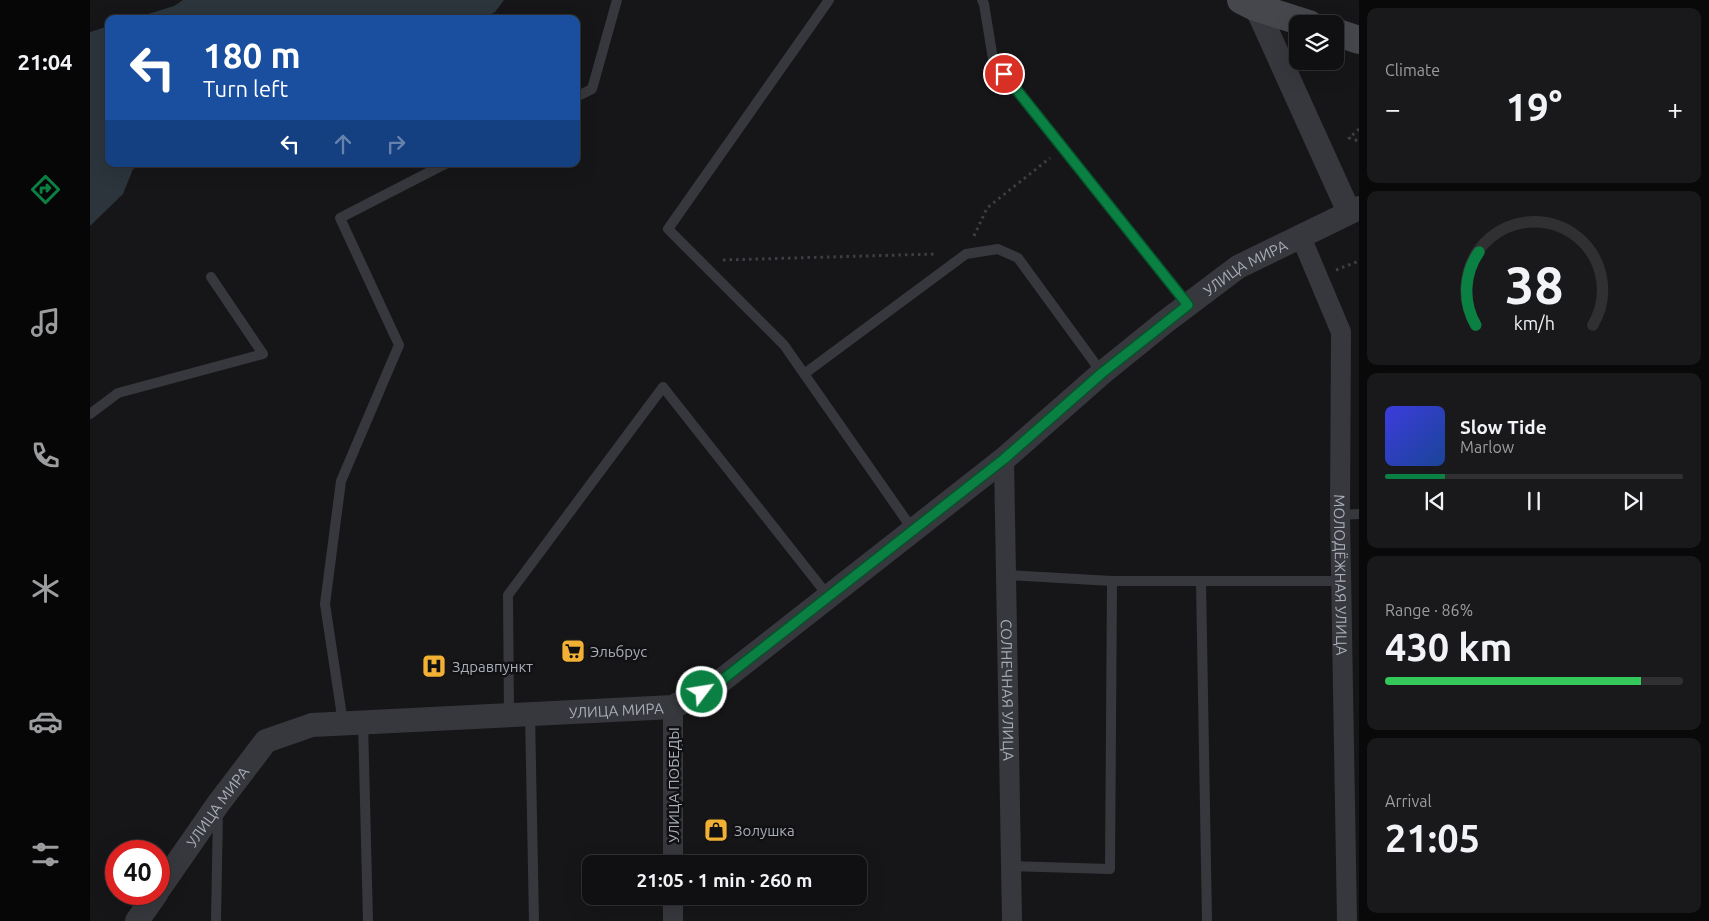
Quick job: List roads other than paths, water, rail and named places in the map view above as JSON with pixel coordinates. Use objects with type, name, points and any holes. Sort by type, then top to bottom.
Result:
[{"type":"main road","points":[[1250,2],[1289,17]]},
{"type":"main road","points":[[1344,35],[1359,40]]},
{"type":"street","points":[[1250,2],[1354,210]]},
{"type":"street","name":"УЛИЦА МИРА","points":[[170,873],[218,804],[266,741],[312,725],[673,707],[717,684],[1004,459],[1102,373],[1238,267],[1354,210]]},
{"type":"street","name":"МОЛОДЁЖНАЯ УЛИЦА","points":[[1301,236],[1341,332],[1349,514],[1341,581],[1347,921]]},
{"type":"street","name":"СОЛНЕЧНАЯ УЛИЦА","points":[[1004,459],[1012,921]]},
{"type":"street","name":"УЛИЦА ПОБЕДЫ","points":[[673,707],[673,855]]},
{"type":"street","points":[[137,921],[148,905]]},
{"type":"street","points":[[673,905],[673,921]]},
{"type":"lane","points":[[580,95],[592,89],[617,0]]},
{"type":"lane","points":[[829,0],[668,229],[784,345],[914,530]]},
{"type":"lane","points":[[982,0],[992,60],[1188,305]]},
{"type":"lane","points":[[368,921],[353,723],[325,604],[341,481],[399,345],[340,218],[439,167]]},
{"type":"lane","points":[[804,374],[966,254],[998,250],[1018,258],[1102,373]]},
{"type":"lane","points":[[90,414],[118,394],[263,354],[211,277]]},
{"type":"lane","points":[[534,921],[519,714],[508,595],[663,387],[829,597]]},
{"type":"lane","points":[[1006,575],[1112,581],[1341,581]]},
{"type":"lane","points":[[1011,866],[1110,870],[1112,581]]},
{"type":"lane","points":[[1201,581],[1207,921]]},
{"type":"lane","points":[[216,921],[218,804]]},
{"type":"place","name":"Эльбрус","points":[[573,651]]},
{"type":"place","name":"Здравпункт","points":[[434,666]]},
{"type":"place","name":"Золушка","points":[[716,830]]}]
